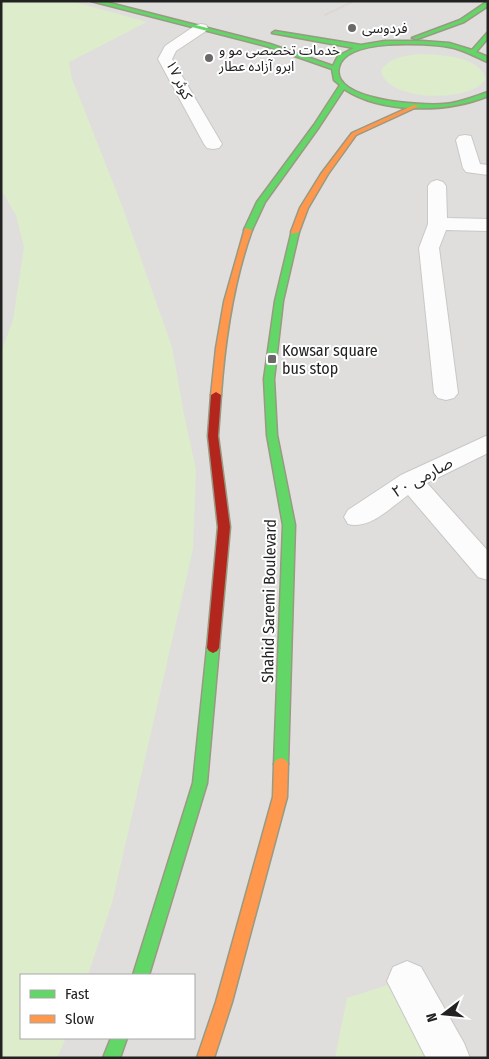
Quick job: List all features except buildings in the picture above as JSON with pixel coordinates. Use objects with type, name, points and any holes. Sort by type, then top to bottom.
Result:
[{"type":"main road","points":[[94,1],[268,45],[334,68]]},
{"type":"main road","points":[[408,41],[462,21],[488,3]]},
{"type":"main road","points":[[268,31],[360,47]]},
{"type":"main road","points":[[473,52],[488,34]]},
{"type":"main road","points":[[488,60],[473,52],[448,45],[408,41],[360,47],[338,60],[334,68],[335,76],[343,85],[372,99],[416,106],[460,104],[488,108]]},
{"type":"main road","points":[[141,974],[200,783],[224,527],[212,436],[220,346],[229,298],[244,240],[261,202],[317,126],[343,85]]},
{"type":"main road","points":[[460,104],[488,94]]},
{"type":"main road","name":"Shahid Saremi Boulevard","points":[[205,1058],[224,1002],[280,797],[289,525],[272,435],[269,379],[279,301],[291,244],[304,208],[325,174],[354,134],[416,106]]},
{"type":"main road","points":[[111,1058],[119,1039]]},
{"type":"street","name":"کوثر ۱۷","points":[[201,28],[170,49],[165,59],[213,144]]},
{"type":"street","points":[[465,140],[472,168],[488,170]]},
{"type":"street","points":[[437,186],[438,224],[429,248],[446,393]]},
{"type":"street","points":[[438,224],[488,224]]},
{"type":"street","name":"صارمی ۲۰","points":[[358,517],[410,480],[488,443]]},
{"type":"street","points":[[410,480],[488,570]]},
{"type":"street","points":[[408,981],[449,1058]]},
{"type":"shaded area","points":[[1,1],[488,1],[488,1058],[1,1058]]},
{"type":"green space","points":[[1,1],[71,1],[147,22],[69,62],[71,76],[123,208],[172,347],[196,470],[193,549],[112,903],[88,974],[20,974],[20,1039],[66,1039],[57,1058],[1,1058],[1,352],[13,320],[24,247],[16,215],[1,190]]},
{"type":"green space","points":[[420,54],[448,56],[467,61],[476,65],[486,79],[477,87],[464,92],[430,96],[398,89],[387,81],[381,71],[384,66],[398,58]]},
{"type":"green space","points":[[391,984],[432,1058],[335,1058],[347,998]]},
{"type":"traffic: fast","points":[[94,1],[268,45],[334,68]]},
{"type":"traffic: fast","points":[[415,38],[462,21],[488,3]]},
{"type":"traffic: fast","points":[[275,33],[360,47]]},
{"type":"traffic: fast","points":[[473,52],[488,34]]},
{"type":"traffic: fast","points":[[488,60],[469,51],[449,45],[404,42],[385,43],[351,50],[340,58],[335,68],[337,80],[347,89],[380,101],[417,106],[444,106],[467,102],[488,94]]},
{"type":"traffic: fast","points":[[248,230],[261,202],[317,126],[343,85]]},
{"type":"traffic: fast","points":[[281,764],[289,525],[272,435],[269,379],[279,301],[295,232]]},
{"type":"traffic: fast","points":[[141,974],[200,783],[213,648]]},
{"type":"traffic: fast","points":[[111,1058],[119,1039]]},
{"type":"traffic: slow","points":[[295,232],[304,208],[325,174],[354,134],[416,106]]},
{"type":"traffic: slow","points":[[216,395],[221,348],[232,286],[248,230]]},
{"type":"traffic: slow","points":[[205,1058],[224,1002],[280,797],[281,764]]},
{"type":"traffic: jam","points":[[213,648],[224,527],[213,436],[216,395]]},
{"type":"place","name":"فردوسی","points":[[352,28]]},
{"type":"place","name":"خدمات تخصصی مو و ابرو آزاده عطار","points":[[209,58]]},
{"type":"place","name":"Kowsar square bus stop","points":[[272,359]]}]
